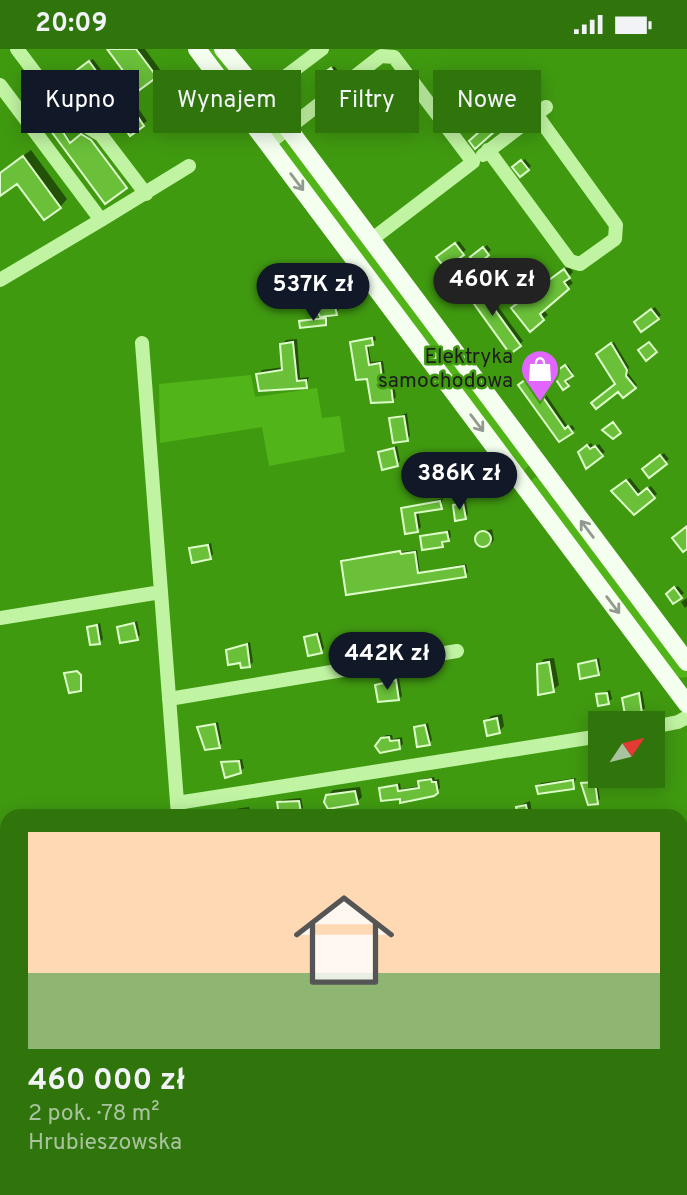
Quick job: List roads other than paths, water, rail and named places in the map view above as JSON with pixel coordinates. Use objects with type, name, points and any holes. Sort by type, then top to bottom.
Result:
[{"type":"main road","points":[[197,49],[520,481],[684,694]]},
{"type":"main road","points":[[223,49],[240,70]]},
{"type":"main road","points":[[292,133],[687,662]]},
{"type":"main road","points":[[520,481],[541,466]]},
{"type":"street","points":[[17,49],[66,114],[99,132],[146,194]]},
{"type":"street","points":[[294,70],[322,49]]},
{"type":"street","points":[[301,118],[381,56],[394,57],[473,162]]},
{"type":"street","points":[[0,85],[101,220]]},
{"type":"street","points":[[371,240],[488,150],[541,111],[616,225],[615,239],[580,264],[570,261],[488,150]]},
{"type":"street","points":[[268,143],[281,133]]},
{"type":"street","points":[[0,280],[189,166]]},
{"type":"street","points":[[142,343],[177,809],[588,738]]},
{"type":"street","points":[[0,618],[161,592]]},
{"type":"street","points":[[169,699],[457,651]]},
{"type":"street","points":[[665,725],[687,717]]},
{"type":"place","name":"Elektryka samochodowa","points":[[540,403]]}]
